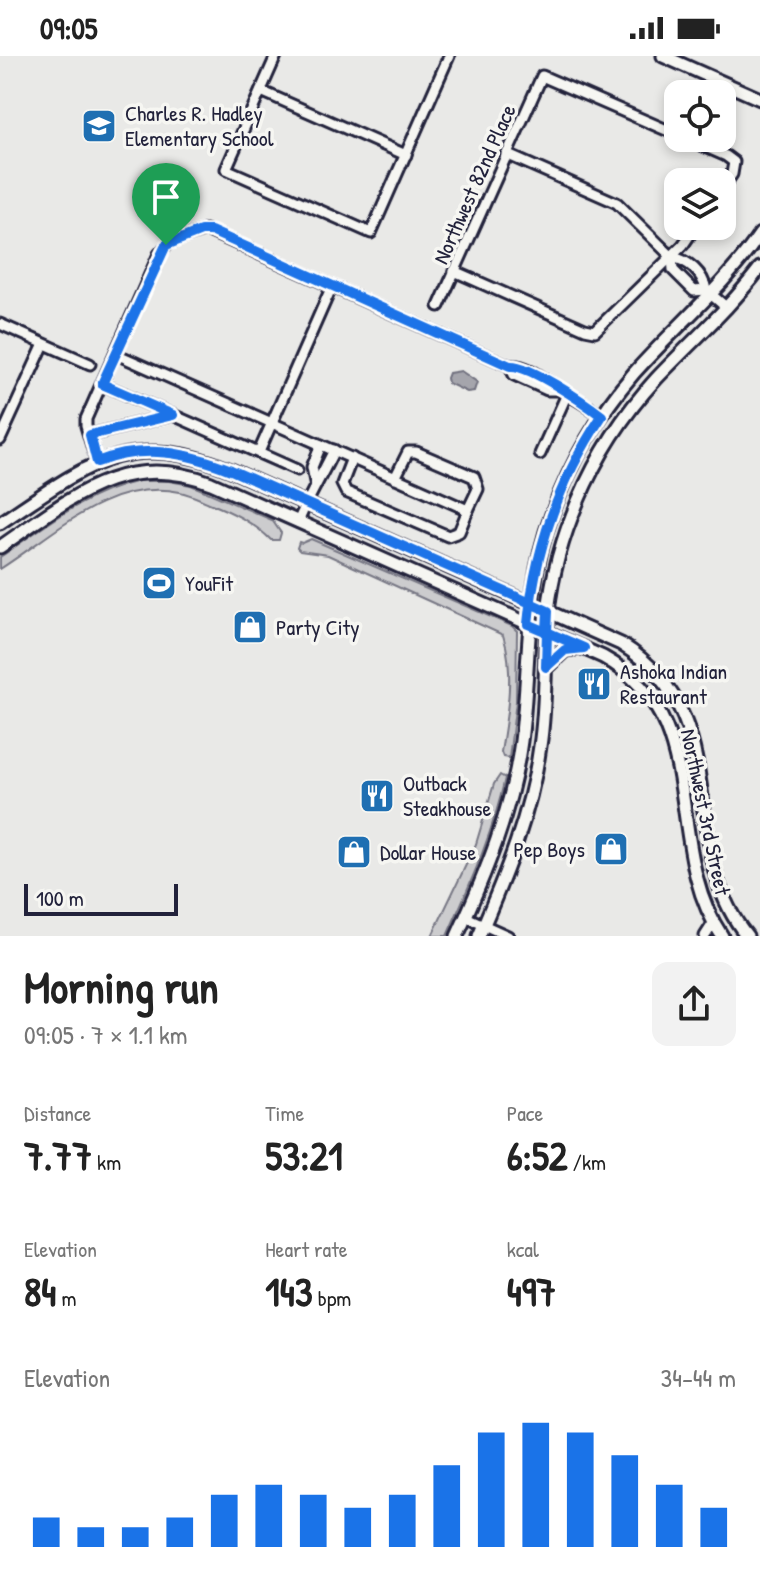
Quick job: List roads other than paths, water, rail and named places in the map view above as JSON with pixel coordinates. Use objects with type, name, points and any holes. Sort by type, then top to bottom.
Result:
[{"type":"street","points":[[276,56],[226,169],[371,233],[449,56]]},
{"type":"street","points":[[663,56],[760,99]]},
{"type":"street","name":"Northwest 82nd Place","points":[[439,306],[542,76],[664,129]]},
{"type":"street","points":[[261,91],[406,155]]},
{"type":"street","points":[[714,152],[734,162],[733,168]]},
{"type":"street","points":[[506,154],[617,203],[672,257],[686,261],[704,279],[709,293],[727,308]]},
{"type":"street","points":[[97,462],[85,423],[162,249],[170,242],[201,231],[211,231],[510,366],[519,365],[602,416]]},
{"type":"street","points":[[457,936],[494,851],[517,770],[525,706],[530,603],[550,518],[572,465],[602,416],[636,372],[760,234]]},
{"type":"street","points":[[454,271],[595,331],[672,257],[685,240]]},
{"type":"street","points":[[672,257],[673,270],[694,291],[709,293]]},
{"type":"street","points":[[481,930],[513,857],[528,808],[543,727],[548,611],[570,521],[601,453],[644,392],[727,308],[760,268]]},
{"type":"street","points":[[259,452],[332,286]]},
{"type":"street","points":[[0,324],[90,364]]},
{"type":"street","points":[[0,440],[44,344]]},
{"type":"street","points":[[116,354],[468,510]]},
{"type":"street","points":[[102,384],[297,470]]},
{"type":"street","points":[[540,454],[563,392]]},
{"type":"street","points":[[90,435],[173,415]]},
{"type":"street","points":[[315,482],[312,467],[321,445]]},
{"type":"street","points":[[298,522],[315,482],[321,477],[334,450]]},
{"type":"street","name":"Northwest 3rd Street","points":[[0,523],[70,476],[97,462],[142,451],[188,455],[231,470],[629,649],[658,674],[675,697],[692,739],[721,892],[747,936]]},
{"type":"street","points":[[352,458],[342,480],[342,489],[448,536],[459,532],[478,489],[474,477],[412,451],[405,456],[395,478]]},
{"type":"street","name":"Northwest 3rd Street","points":[[0,547],[104,480],[148,471],[192,476],[610,661],[631,675],[652,698],[666,722],[676,754],[699,888],[722,936]]},
{"type":"street","points":[[546,667],[565,650],[584,648]]},
{"type":"street","points":[[466,917],[481,930],[508,936]]},
{"type":"street","points":[[705,936],[714,922]]},
{"type":"place","name":"Charles R. Hadley Elementary School","points":[[99,126]]},
{"type":"place","name":"YouFit","points":[[159,583]]},
{"type":"place","name":"Party City","points":[[250,627]]},
{"type":"place","name":"Ashoka Indian Restaurant","points":[[594,684]]},
{"type":"place","name":"Outback Steakhouse","points":[[377,796]]},
{"type":"place","name":"Pep Boys","points":[[611,849]]},
{"type":"place","name":"Dollar House","points":[[354,852]]}]
